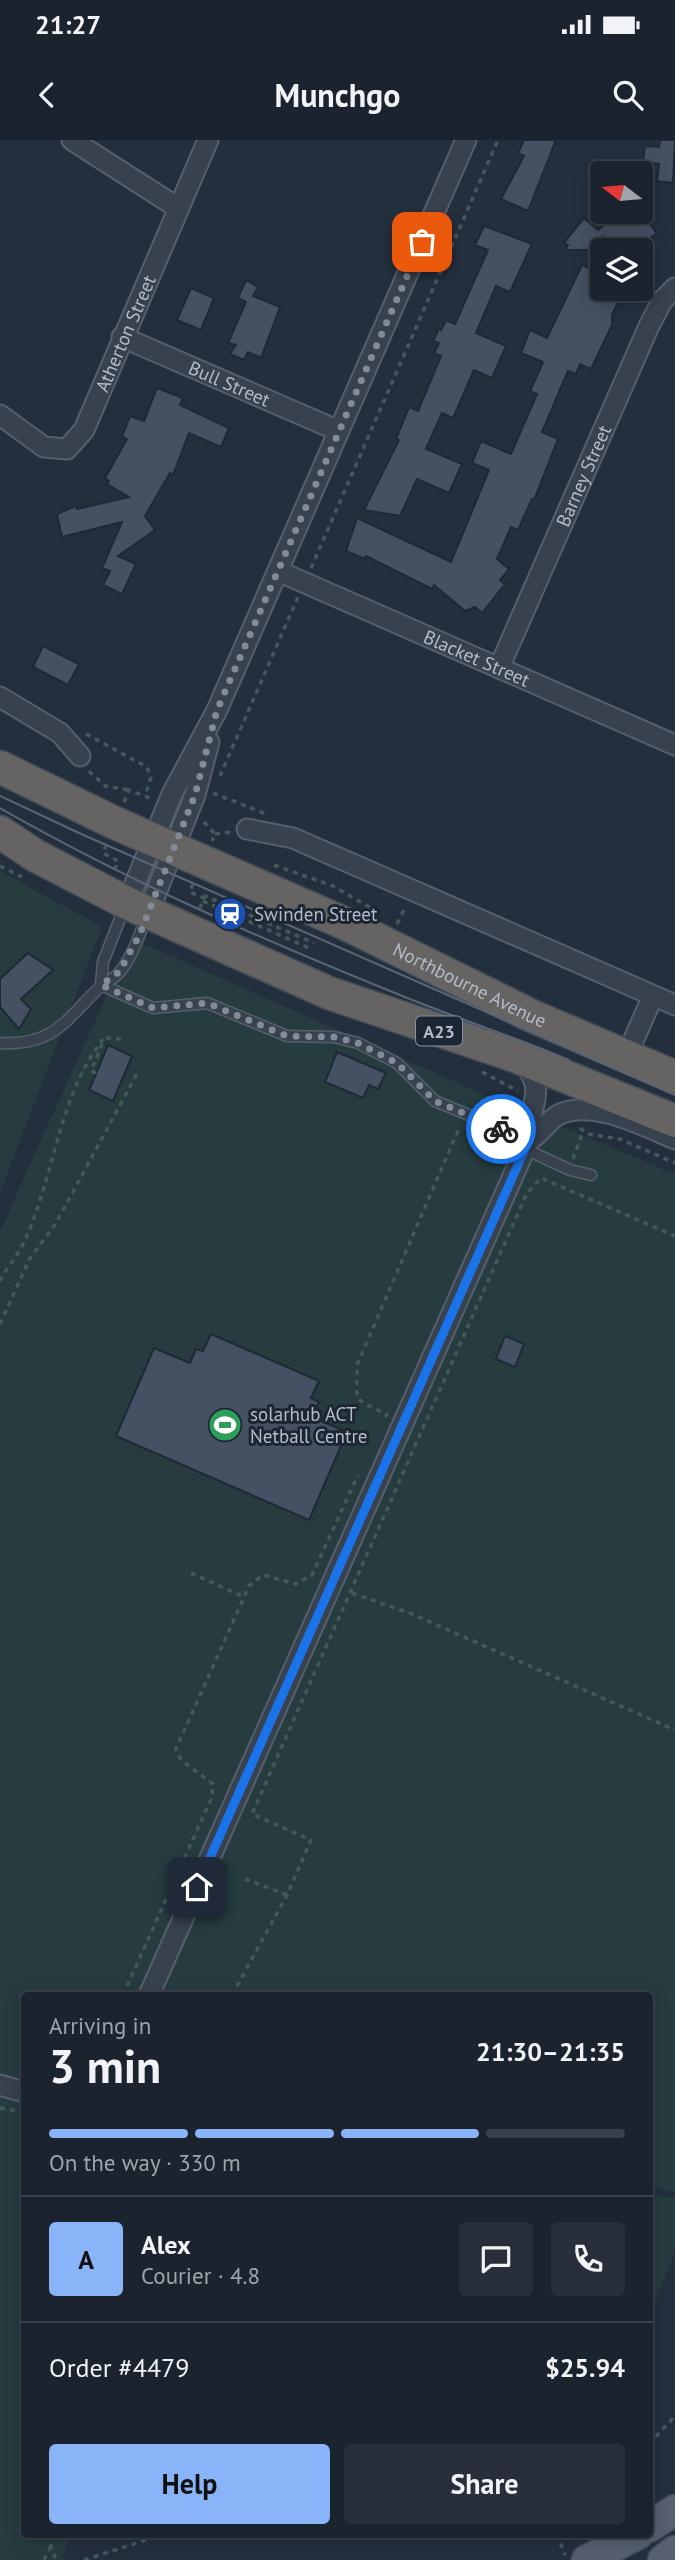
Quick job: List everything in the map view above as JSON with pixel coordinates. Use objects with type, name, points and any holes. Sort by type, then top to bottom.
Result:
[{"type":"highway","name":"Northbourne Avenue","points":[[0,767],[164,844],[344,923],[532,1016],[675,1077]]},
{"type":"highway","name":"A23","points":[[0,832],[36,856],[137,908],[329,993],[515,1055],[675,1121]]},
{"type":"main road","points":[[653,2524],[675,2510]]},
{"type":"main road","points":[[587,2560],[630,2538]]},
{"type":"main road","points":[[663,2560],[675,2551]]},
{"type":"street","points":[[72,140],[178,208]]},
{"type":"street","name":"Atherton Street","points":[[0,415],[44,447],[67,449],[84,430],[208,140]]},
{"type":"street","points":[[137,908],[164,844],[195,795],[217,710],[466,140]]},
{"type":"street","name":"Barney Street","points":[[499,668],[649,326],[662,302],[675,288]]},
{"type":"street","name":"Bull Street","points":[[122,337],[339,431]]},
{"type":"street","name":"Blacket Street","points":[[278,571],[675,745]]},
{"type":"street","points":[[0,696],[61,733],[80,757]]},
{"type":"street","points":[[247,829],[292,838],[675,1005]]},
{"type":"street","points":[[626,1057],[653,996]]},
{"type":"street","points":[[150,1992],[527,1144],[537,1087],[530,1071],[515,1055]]},
{"type":"street","points":[[527,1144],[557,1115],[583,1121],[616,1115],[675,1139]]},
{"type":"street","points":[[0,2085],[21,2096]]},
{"type":"lane","points":[[0,1043],[31,1042],[50,1035],[70,1020],[101,985],[116,976],[130,957],[137,908]]},
{"type":"lane","points":[[101,985],[103,962],[137,908]]},
{"type":"lane","points":[[101,985],[153,1008],[207,1003],[287,1036],[334,1037],[358,1043],[397,1063],[431,1098],[527,1144],[570,1170],[591,1175]]},
{"type":"path","points":[[213,793],[498,140]]},
{"type":"path","points":[[80,757],[98,782],[110,789],[129,790]]},
{"type":"path","points":[[395,930],[413,891]]},
{"type":"path","points":[[311,949],[204,900],[205,896],[314,943]]},
{"type":"path","points":[[105,1037],[121,1039]]},
{"type":"path","points":[[96,1073],[90,1071],[105,1037]]},
{"type":"path","points":[[0,1281],[25,1241],[55,1158],[72,1094],[89,1056],[105,1037]]},
{"type":"path","points":[[0,1325],[29,1260],[56,1223],[138,1072]]},
{"type":"path","points":[[381,1426],[387,1414],[362,1404],[354,1391],[358,1365],[465,1114]]},
{"type":"path","points":[[583,1121],[675,1163]]},
{"type":"path","points":[[234,1992],[287,1895],[311,1840],[252,1814],[527,1193],[541,1178],[675,1236]]},
{"type":"path","points":[[124,1992],[212,1797],[213,1784],[181,1760],[176,1749],[244,1597],[249,1586],[262,1575],[296,1584],[312,1575],[364,1463]]},
{"type":"path","points":[[191,1573],[244,1597]]},
{"type":"path","points":[[352,1593],[412,1614],[675,1730]]},
{"type":"path","points":[[245,1879],[287,1895]]},
{"type":"path","points":[[0,2108],[21,2098]]},
{"type":"path","points":[[653,2440],[675,2416]]},
{"type":"path","points":[[51,2538],[56,2560]]},
{"type":"path","points":[[84,2560],[153,2538]]},
{"type":"path","points":[[559,2538],[567,2560]]},
{"type":"path","points":[[44,2560],[51,2546]]},
{"type":"green space","points":[[0,871],[102,927],[0,1193]]},
{"type":"green space","points":[[132,939],[476,1091],[675,1174],[675,2192],[653,2188],[653,1992],[21,1992],[21,2538],[68,2538],[63,2560],[0,2560],[0,1231]]},
{"type":"green space","points":[[653,2195],[675,2198],[675,2251],[653,2309]]},
{"type":"building","points":[[524,140],[556,140],[528,211],[501,199],[524,156],[518,153]]},
{"type":"building","points":[[660,140],[675,140],[673,183],[657,181],[659,164],[643,161],[645,146],[659,147]]},
{"type":"building","points":[[584,218],[598,230],[605,224],[650,224],[657,233],[650,238],[590,238],[590,250],[565,250],[568,245],[564,243]]},
{"type":"building","points":[[484,226],[532,244],[510,292],[496,286],[476,333],[506,346],[492,378],[474,370],[453,418],[442,413],[426,449],[462,464],[449,493],[417,479],[400,516],[364,510],[399,440],[396,439],[409,407],[418,411],[441,356],[434,353],[439,343],[433,341],[439,328],[441,330],[446,320],[455,324],[488,250],[475,245]]},
{"type":"building","points":[[582,265],[590,269],[590,301],[619,301],[612,315],[612,325],[591,369],[580,364],[576,374],[568,371],[542,432],[558,439],[534,500],[532,499],[518,530],[511,527],[497,559],[509,569],[500,580],[505,584],[482,613],[475,607],[465,611],[434,585],[432,589],[366,556],[365,559],[346,551],[357,518],[451,562],[489,470],[472,463],[481,441],[511,454],[537,394],[530,391],[543,362],[521,353],[530,330],[547,338]]},
{"type":"building","points":[[246,280],[258,287],[253,296],[280,307],[261,358],[248,352],[244,360],[230,354],[236,345],[228,343],[246,302],[238,298]]},
{"type":"building","points":[[191,288],[214,298],[201,330],[177,320]]},
{"type":"building","points":[[157,388],[183,398],[180,405],[229,428],[221,447],[189,433],[173,475],[170,473],[145,516],[155,530],[118,556],[136,564],[122,594],[103,585],[110,571],[102,568],[122,522],[62,537],[57,514],[76,506],[77,509],[129,497],[107,484],[109,481],[105,478],[127,439],[122,437],[130,416],[144,421]]},
{"type":"building","points":[[43,646],[79,664],[68,685],[33,667]]},
{"type":"building","points":[[28,953],[53,970],[21,999],[31,1009],[19,1029],[0,1007],[0,979]]},
{"type":"building","points":[[108,1045],[132,1056],[113,1101],[89,1090]]},
{"type":"building","points":[[337,1052],[386,1073],[378,1089],[369,1085],[363,1098],[325,1082]]},
{"type":"building","name":"solarhub ACT Netball Centre","points":[[211,1334],[319,1381],[311,1398],[319,1402],[312,1417],[347,1432],[309,1520],[116,1436],[154,1348],[190,1363],[196,1349],[203,1351]]},
{"type":"building","points":[[505,1336],[524,1344],[515,1367],[496,1359]]},
{"type":"tram line","points":[[0,796],[675,1095]]},
{"type":"tram line","points":[[0,808],[96,860],[244,930],[417,1002],[569,1060]]},
{"type":"way so far","points":[[422,242],[217,710],[195,795],[130,957],[116,976],[101,985],[153,1008],[167,1009],[191,1003],[207,1003],[287,1036],[326,1036],[358,1043],[382,1053],[404,1068],[435,1101],[501,1129]]},
{"type":"place","name":"Swinden Street","points":[[230,914]]},
{"type":"place","name":"solarhub ACT Netball Centre","points":[[225,1425]]},
{"type":"route","points":[[197,1887],[529,1140],[501,1129]]}]
